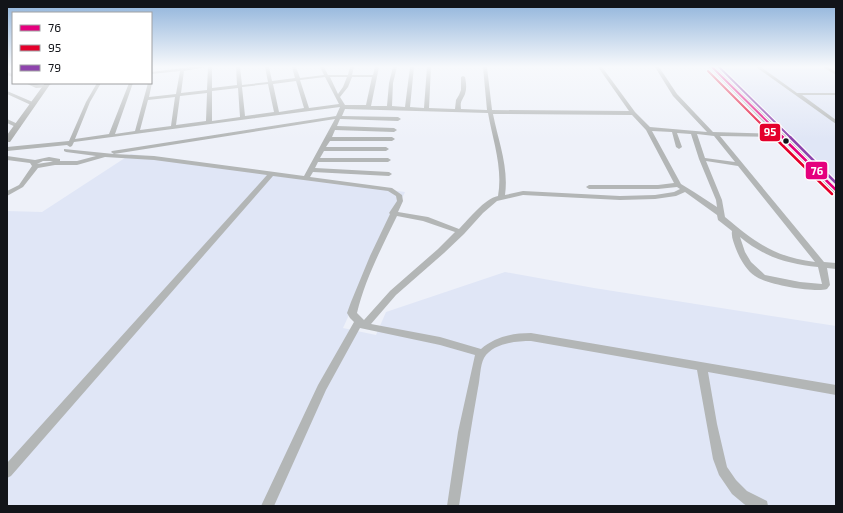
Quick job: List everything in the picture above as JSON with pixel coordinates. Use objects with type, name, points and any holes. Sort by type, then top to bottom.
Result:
[{"type":"main road","points":[[7,140],[42,91]]},
{"type":"main road","points":[[736,91],[836,190]]},
{"type":"main road","points":[[739,91],[781,135],[836,185]]},
{"type":"street","points":[[60,157],[72,142],[94,91]]},
{"type":"street","points":[[111,136],[128,91]]},
{"type":"street","points":[[137,133],[148,91]]},
{"type":"street","points":[[173,128],[178,91]]},
{"type":"street","points":[[145,99],[204,91]]},
{"type":"street","points":[[209,123],[210,91]]},
{"type":"street","points":[[240,91],[243,118]]},
{"type":"street","points":[[272,91],[277,113]]},
{"type":"street","points":[[302,91],[307,109]]},
{"type":"street","points":[[306,177],[328,139],[342,106],[334,91]]},
{"type":"street","points":[[337,97],[344,91]]},
{"type":"street","points":[[368,107],[372,91]]},
{"type":"street","points":[[389,108],[390,91]]},
{"type":"street","points":[[407,109],[409,91]]},
{"type":"street","points":[[426,110],[427,91]]},
{"type":"street","points":[[458,111],[458,100],[462,97],[463,91]]},
{"type":"street","points":[[487,91],[501,164],[503,189],[501,197]]},
{"type":"street","points":[[617,91],[633,113],[648,129],[678,185],[721,214]]},
{"type":"street","points":[[673,91],[739,164],[822,265],[826,285],[824,287],[799,285],[762,277],[753,269],[742,254],[735,234],[736,230]]},
{"type":"street","points":[[792,91],[836,122]]},
{"type":"street","points":[[7,92],[33,104]]},
{"type":"street","points":[[796,94],[836,94]]},
{"type":"street","points":[[7,149],[72,142],[307,109],[342,106],[490,112],[633,113]]},
{"type":"street","points":[[60,157],[77,163],[117,151],[338,117],[398,120]]},
{"type":"street","points":[[7,121],[18,126]]},
{"type":"street","points":[[189,126],[190,140]]},
{"type":"street","points":[[333,128],[394,130]]},
{"type":"street","points":[[648,129],[713,134],[781,135]]},
{"type":"street","points":[[674,131],[679,147]]},
{"type":"street","points":[[693,132],[719,200],[722,218],[747,240],[770,253],[822,265],[836,266]]},
{"type":"street","points":[[328,139],[392,139]]},
{"type":"street","points":[[322,149],[386,149]]},
{"type":"street","points":[[7,162],[35,165],[60,157],[105,155],[164,159],[390,189],[396,192],[400,198],[400,201],[374,256],[352,313],[361,324],[440,341],[482,353]]},
{"type":"street","points":[[7,158],[35,165]]},
{"type":"street","points":[[702,158],[739,164]]},
{"type":"street","points":[[317,160],[388,160]]},
{"type":"street","points":[[7,193],[21,186],[35,165]]},
{"type":"street","points":[[311,170],[389,174]]},
{"type":"street","points":[[7,472],[272,173]]},
{"type":"street","points":[[589,187],[658,187],[678,185]]},
{"type":"street","points":[[267,506],[322,388],[361,324],[461,232],[492,200],[523,193],[642,198],[670,195],[684,190]]},
{"type":"street","points":[[393,213],[425,219],[461,232]]},
{"type":"street","points":[[453,506],[464,432],[479,357],[482,353],[503,340],[523,336],[532,337],[836,390]]},
{"type":"street","points":[[702,367],[720,465],[730,482],[741,495],[754,504],[762,506]]},
{"type":"shaded area","points":[[738,91],[836,91],[836,188]]},
{"type":"shaded area","points":[[131,154],[405,192],[343,328],[376,335],[386,312],[505,272],[594,288],[836,326],[836,506],[7,506],[7,211],[42,212]]},
{"type":"transit line","name":"95","points":[[728,91],[832,194]]},
{"type":"transit line","name":"76","points":[[736,91],[836,190]]},
{"type":"transit line","name":"79","points":[[743,91],[836,183]]}]
